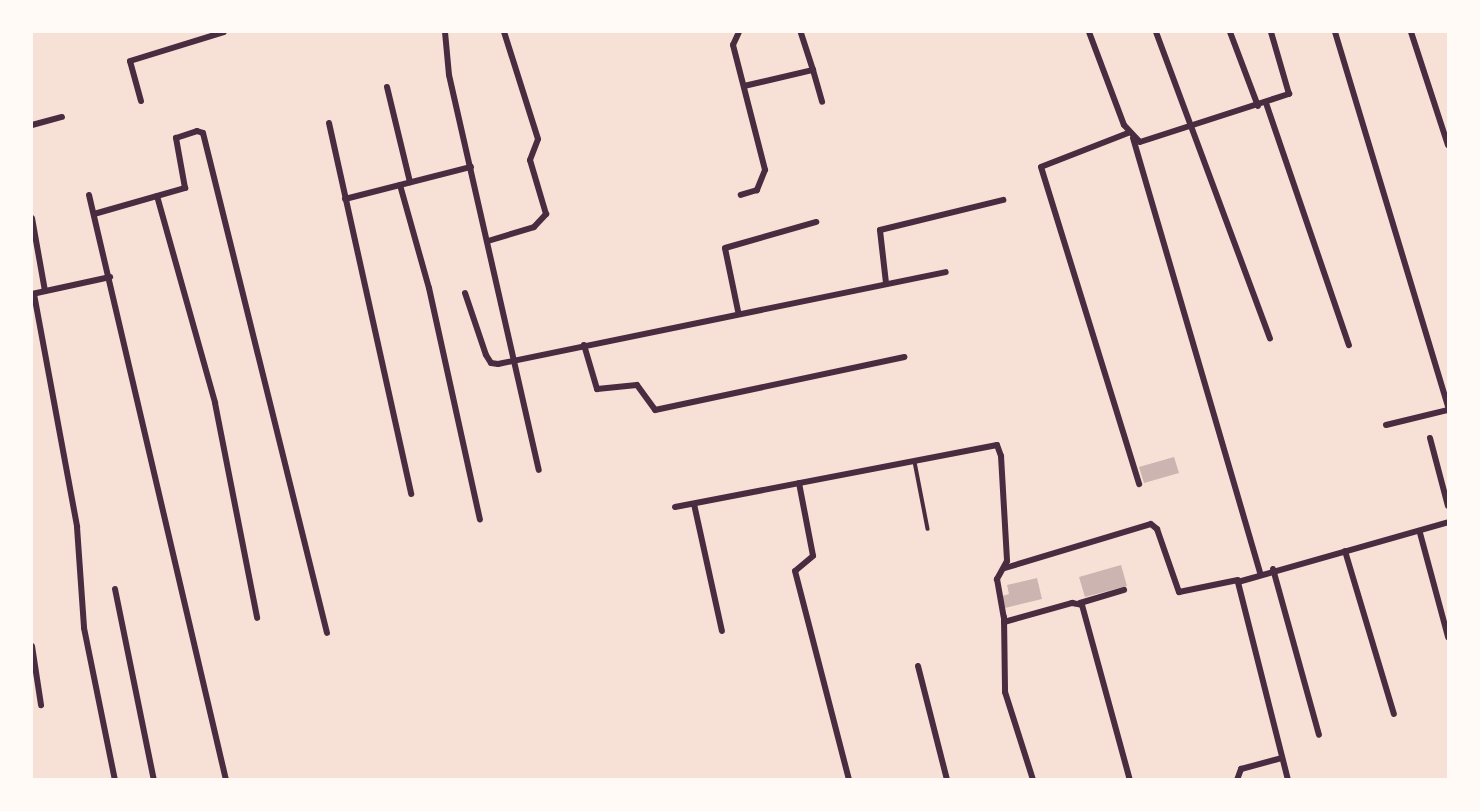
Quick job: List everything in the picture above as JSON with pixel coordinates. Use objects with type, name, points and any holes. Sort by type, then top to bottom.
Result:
[{"type":"street","points":[[141,101],[130,61],[224,32]]},
{"type":"street","points":[[444,32],[471,167],[539,470]]},
{"type":"street","points":[[488,241],[534,226],[546,214],[530,160],[538,139],[504,32]]},
{"type":"street","points":[[739,32],[733,45],[765,170],[757,190],[741,195]]},
{"type":"street","points":[[801,32],[822,102]]},
{"type":"street","points":[[1089,32],[1131,135],[1260,572]]},
{"type":"street","points":[[1156,32],[1194,127],[1270,339]]},
{"type":"street","points":[[1230,32],[1262,105],[1349,345]]},
{"type":"street","points":[[1139,484],[1041,167],[1131,135],[1149,141],[1262,105],[1290,90],[1271,32]]},
{"type":"street","points":[[1335,32],[1448,408],[1386,425]]},
{"type":"street","points":[[1411,32],[1448,145]]},
{"type":"street","points":[[744,86],[813,70]]},
{"type":"street","points":[[387,87],[410,182]]},
{"type":"street","points":[[32,125],[62,117]]},
{"type":"street","points":[[329,123],[411,494]]},
{"type":"street","points":[[94,214],[186,187],[176,138],[202,132],[327,633]]},
{"type":"street","points":[[345,199],[471,167]]},
{"type":"street","points":[[400,185],[429,288],[480,519]]},
{"type":"street","points":[[89,195],[226,779]]},
{"type":"street","points":[[157,196],[215,403],[257,618]]},
{"type":"street","points":[[886,283],[878,235],[882,229],[1003,200]]},
{"type":"street","points":[[32,218],[46,291]]},
{"type":"street","points":[[738,311],[725,248],[816,222]]},
{"type":"street","points":[[465,293],[488,360],[494,364],[738,311],[946,272]]},
{"type":"street","points":[[110,277],[33,294],[77,527],[84,628],[115,779]]},
{"type":"street","points":[[584,345],[597,389],[637,385],[655,410],[904,357]]},
{"type":"street","points":[[1430,438],[1448,506]]},
{"type":"street","points":[[675,507],[993,444],[999,447],[1005,568]]},
{"type":"street","points":[[799,484],[813,556],[795,571],[849,779]]},
{"type":"street","points":[[694,504],[722,631]]},
{"type":"street","points":[[1033,779],[1007,704],[1004,622],[997,579],[1005,568],[1151,524],[1179,592],[1240,580],[1260,572],[1420,533],[1448,522]]},
{"type":"street","points":[[1420,533],[1448,637]]},
{"type":"street","points":[[1345,551],[1394,714]]},
{"type":"street","points":[[1273,569],[1319,735]]},
{"type":"street","points":[[1240,580],[1236,589],[1288,779]]},
{"type":"street","points":[[115,589],[154,779]]},
{"type":"street","points":[[1004,622],[1124,590]]},
{"type":"street","points":[[1080,603],[1130,779]]},
{"type":"street","points":[[32,646],[41,705]]},
{"type":"street","points":[[918,666],[947,779]]},
{"type":"street","points":[[1237,779],[1241,769],[1282,758]]},
{"type":"lane","points":[[914,459],[928,529]]},
{"type":"building","points":[[1174,457],[1179,473],[1144,483],[1139,467]]},
{"type":"building","points":[[1121,565],[1127,586],[1085,597],[1079,577]]},
{"type":"building","points":[[1037,578],[1042,599],[1005,608],[1002,596],[1009,594],[1007,585]]}]
